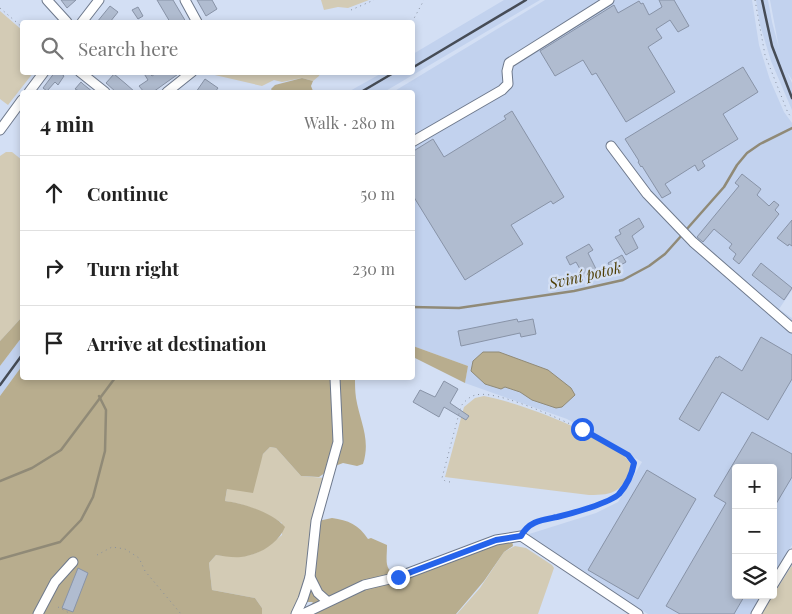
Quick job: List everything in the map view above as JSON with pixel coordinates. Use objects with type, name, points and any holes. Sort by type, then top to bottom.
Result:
[{"type":"street","points":[[47,0],[65,20]]},
{"type":"street","points":[[84,20],[99,0]]},
{"type":"street","points":[[185,0],[196,20]]},
{"type":"street","points":[[415,140],[502,90],[508,84],[507,70],[509,63],[609,0]]},
{"type":"street","points":[[30,90],[42,75]]},
{"type":"street","points":[[84,75],[102,90]]},
{"type":"street","points":[[170,90],[188,75]]},
{"type":"street","points":[[2,128],[20,103]]},
{"type":"street","points":[[611,146],[647,194],[693,242],[792,328]]},
{"type":"street","points":[[296,614],[310,577],[316,522],[338,442],[335,380]]},
{"type":"street","points":[[302,614],[364,585],[398,577],[496,540],[521,536],[611,598],[638,614]]},
{"type":"street","points":[[777,578],[792,554]]},
{"type":"street","points":[[38,614],[56,582],[73,562]]},
{"type":"street","points":[[310,577],[318,593],[327,601]]},
{"type":"street","points":[[756,614],[765,599]]},
{"type":"path","points":[[351,10],[374,0]]},
{"type":"path","points":[[413,20],[424,0]]},
{"type":"path","points":[[755,0],[765,55],[788,113],[792,118]]},
{"type":"path","points":[[0,8],[20,25]]},
{"type":"path","points":[[450,482],[442,478],[461,406],[467,399],[476,394],[490,394],[526,405],[582,429],[628,455],[634,463],[632,472],[618,496],[586,508],[540,520],[526,527],[521,536]]},
{"type":"path","points":[[97,555],[112,547],[125,548],[138,558],[145,570],[181,614]]},
{"type":"path","points":[[58,607],[71,614]]},
{"type":"shaded area","points":[[321,0],[369,0],[348,8],[338,7],[324,10]]},
{"type":"shaded area","points":[[504,0],[540,0],[415,74],[415,53]]},
{"type":"shaded area","points":[[545,0],[752,0],[759,45],[770,80],[784,112],[792,123],[792,290],[779,309],[792,318],[792,545],[777,570],[777,464],[732,464],[732,599],[760,599],[751,614],[648,614],[594,582],[526,535],[596,513],[618,502],[642,462],[567,419],[465,383],[468,366],[415,347],[415,90],[396,90]]},
{"type":"shaded area","points":[[756,0],[768,0],[779,48],[770,0],[792,0],[792,80],[787,72],[792,83],[792,110],[771,61],[760,25]]},
{"type":"shaded area","points":[[0,11],[20,28],[20,75],[31,75],[8,105],[0,99]]},
{"type":"shaded area","points":[[215,75],[319,75],[313,81],[302,78],[282,82],[274,80],[262,86]]},
{"type":"shaded area","points":[[378,75],[413,75],[387,90],[352,90]]},
{"type":"shaded area","points":[[302,78],[313,81],[311,86],[313,90],[272,90],[275,85]]},
{"type":"shaded area","points":[[6,152],[12,152],[20,158],[20,319],[0,341],[0,156]]},
{"type":"shaded area","points":[[20,319],[20,340],[0,366],[0,341]]},
{"type":"shaded area","points":[[20,340],[20,369],[0,396],[0,366]]},
{"type":"shaded area","points":[[415,347],[468,366],[465,383],[415,358]]},
{"type":"shaded area","points":[[483,352],[499,352],[548,370],[571,388],[575,395],[562,407],[556,408],[532,400],[520,392],[505,387],[501,389],[485,384],[471,371],[473,361]]},
{"type":"shaded area","points":[[20,369],[20,380],[355,380],[356,398],[365,438],[365,455],[363,464],[357,466],[343,463],[319,477],[301,476],[276,448],[270,447],[263,454],[253,493],[227,489],[225,501],[257,509],[273,517],[285,527],[278,539],[261,551],[241,557],[216,555],[209,563],[212,590],[255,598],[262,608],[262,614],[0,614],[0,396]]},
{"type":"shaded area","points":[[484,396],[536,411],[575,427],[609,445],[623,455],[632,466],[625,482],[611,493],[589,495],[445,477],[464,407],[475,398]]},
{"type":"shaded area","points":[[270,447],[276,448],[301,476],[325,478],[316,503],[301,595],[292,614],[262,614],[262,608],[255,598],[212,590],[209,563],[216,555],[245,556],[259,552],[282,535],[282,523],[247,506],[225,501],[227,489],[260,462],[263,454]]},
{"type":"shaded area","points":[[332,518],[353,524],[368,539],[371,538],[387,545],[388,568],[400,578],[498,542],[512,540],[513,546],[504,552],[484,581],[456,614],[304,614],[313,602],[306,602],[318,521]]},
{"type":"shaded area","points":[[515,546],[526,548],[554,568],[538,614],[457,614],[480,588],[504,552]]},
{"type":"shaded area","points":[[792,565],[792,614],[761,614],[770,599],[777,599],[777,589]]},
{"type":"building","points":[[61,0],[76,0],[67,8]]},
{"type":"building","points":[[157,0],[173,0],[185,20],[169,20]]},
{"type":"building","points":[[197,0],[212,0],[217,9],[206,16]]},
{"type":"building","points":[[659,0],[674,0],[689,26],[678,32],[670,20],[656,29],[662,38],[648,47],[675,92],[626,122],[596,73],[592,75],[583,60],[555,76],[540,51],[614,5],[618,13],[639,1],[641,4],[643,3],[649,15],[662,7]]},
{"type":"building","points":[[110,6],[118,12],[112,20],[99,20]]},
{"type":"building","points":[[138,7],[143,16],[138,19],[132,10]]},
{"type":"building","points":[[743,67],[758,92],[723,114],[738,139],[702,161],[705,166],[698,171],[695,165],[665,184],[671,193],[662,198],[625,139]]},
{"type":"building","points":[[53,75],[64,76],[58,85],[55,82],[48,90],[43,88]]},
{"type":"building","points":[[115,75],[133,90],[114,90],[106,83]]},
{"type":"building","points":[[145,75],[177,75],[156,90],[142,90],[139,86],[148,80]]},
{"type":"building","points":[[205,79],[218,88],[216,90],[197,90]]},
{"type":"building","points":[[81,82],[91,90],[77,90],[75,89]]},
{"type":"building","points":[[512,111],[564,197],[553,204],[551,201],[511,225],[523,244],[465,280],[415,199],[415,150],[433,139],[444,157],[506,119],[504,116]]},
{"type":"building","points":[[742,174],[761,189],[757,195],[769,206],[774,201],[779,205],[775,210],[779,214],[739,264],[733,259],[736,254],[729,248],[732,244],[714,229],[703,242],[697,237],[739,186],[735,183]]},
{"type":"building","points":[[639,218],[644,227],[632,236],[638,248],[626,255],[615,237],[621,234],[619,230]]},
{"type":"building","points":[[792,220],[792,246],[789,244],[788,246],[777,238]]},
{"type":"building","points":[[589,244],[593,250],[588,253],[596,269],[584,276],[576,262],[570,265],[566,257]]},
{"type":"building","points":[[622,255],[626,262],[612,270],[608,263]]},
{"type":"building","points":[[761,263],[792,288],[784,300],[752,275]]},
{"type":"building","points":[[517,319],[518,322],[533,319],[536,334],[521,337],[520,333],[461,346],[458,331]]},
{"type":"building","points":[[761,337],[792,355],[792,379],[768,420],[722,392],[699,431],[679,419],[716,357],[718,358],[719,356],[742,371]]},
{"type":"building","points":[[444,381],[458,389],[450,403],[469,416],[466,420],[444,407],[439,417],[413,402],[420,390],[435,397]]},
{"type":"building","points":[[752,432],[792,454],[792,477],[777,502],[777,464],[733,464]]},
{"type":"building","points":[[732,466],[732,599],[743,599],[734,614],[680,614],[666,606],[726,503],[714,496]]},
{"type":"building","points":[[647,470],[696,499],[638,599],[588,570]]},
{"type":"building","points":[[78,568],[88,573],[73,612],[62,608]]},
{"type":"waterway","name":"Sviní potok","points":[[686,230],[724,187],[737,165],[747,153],[760,144],[792,128]]},
{"type":"waterway","name":"Sviní potok","points":[[415,307],[459,308],[574,291],[623,280],[649,266],[665,254],[682,235]]},
{"type":"waterway","points":[[0,481],[32,468],[61,450],[114,380]]},
{"type":"waterway","name":"Sviní potok","points":[[0,559],[60,542],[81,520],[93,497],[105,451],[106,410],[99,396]]},
{"type":"railway","points":[[415,66],[526,0]]},
{"type":"railway","points":[[762,0],[772,46],[792,98]]},
{"type":"railway","points":[[364,90],[390,75]]},
{"type":"railway","points":[[0,385],[20,358]]},
{"type":"route","points":[[398,577],[496,540],[521,536],[526,527],[540,520],[586,508],[618,496],[632,472],[634,463],[628,455],[582,429]]}]
